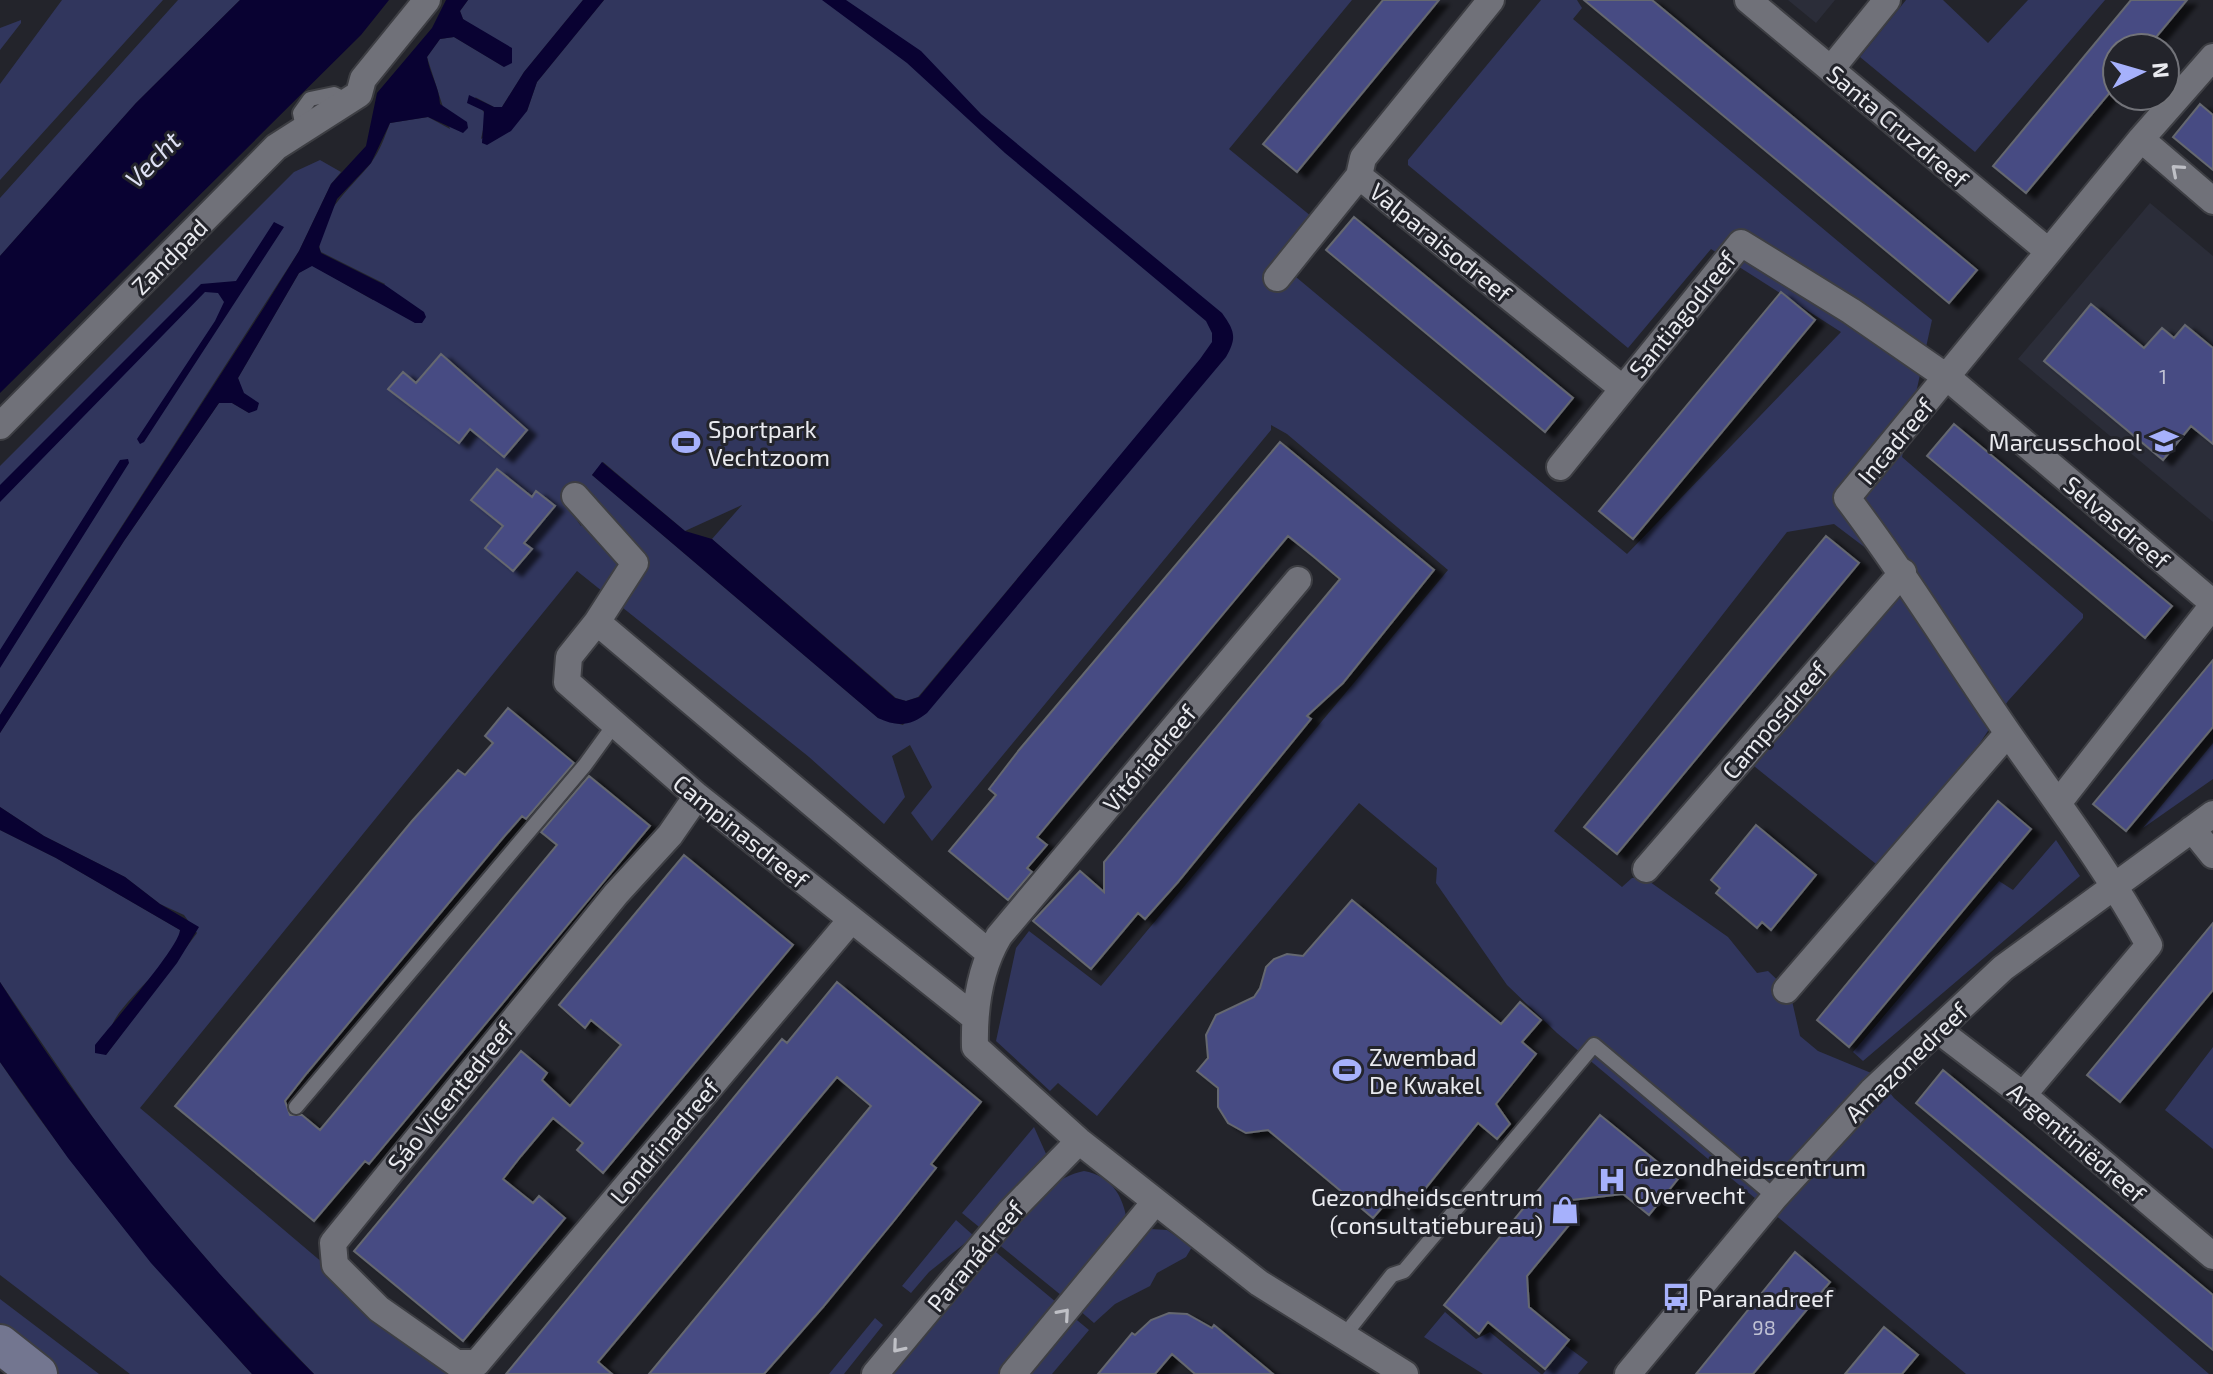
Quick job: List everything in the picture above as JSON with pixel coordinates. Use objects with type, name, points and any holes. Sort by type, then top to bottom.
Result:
[{"type":"main road","points":[[0,1344],[38,1374]]},
{"type":"street","name":"Zandpad","points":[[0,426],[276,147],[308,130],[359,94],[363,79],[427,0]]},
{"type":"street","name":"Valparaisodreef","points":[[1491,0],[1363,158],[1359,176],[1622,388]]},
{"type":"street","name":"Santa Cruzdreef","points":[[1748,0],[2048,251]]},
{"type":"street","points":[[1831,69],[1887,0]]},
{"type":"street","name":"Incadreef","points":[[2116,886],[2008,733],[1903,572],[1847,498],[1948,378],[2048,251],[2213,57]]},
{"type":"street","points":[[2141,139],[2213,201]]},
{"type":"street","points":[[1277,278],[1359,176]]},
{"type":"street","name":"Santiagodreef","points":[[1560,467],[1741,243],[1851,311],[1948,378]]},
{"type":"street","name":"Selvasdreef","points":[[1948,378],[2213,604],[2059,802]]},
{"type":"street","name":"Campinasdreef","points":[[575,496],[635,563],[597,622],[569,657],[567,682],[697,796],[974,1017]]},
{"type":"street","name":"Camposdreef","points":[[1646,869],[1903,572]]},
{"type":"street","name":"Vitóriadreef","points":[[994,944],[1298,580]]},
{"type":"street","points":[[597,622],[994,944],[974,1017],[975,1047],[1079,1141],[1259,1283],[1405,1374]]},
{"type":"street","points":[[1786,990],[2008,733]]},
{"type":"street","name":"Sáo Vicentedreef","points":[[477,1363],[456,1363],[379,1309],[335,1265],[333,1243],[616,894],[670,835],[697,796]]},
{"type":"street","points":[[2202,822],[2213,855]]},
{"type":"street","name":"Amazonedreef","points":[[1628,1374],[1775,1197],[1872,1091],[2003,968],[2202,822]]},
{"type":"street","points":[[2023,1095],[2149,945],[2116,886]]},
{"type":"street","name":"Londrinadreef","points":[[477,1363],[851,920]]},
{"type":"street","name":"Argentiniëdreef","points":[[1938,1030],[2023,1095],[2213,1256]]},
{"type":"street","name":"Paranádreef","points":[[875,1374],[1010,1212],[1079,1141]]},
{"type":"street","points":[[1013,1374],[1155,1202]]},
{"type":"lane","points":[[296,1107],[585,765],[614,725]]},
{"type":"lane","points":[[1343,1337],[1392,1275],[1404,1271],[1594,1045],[1775,1197]]},
{"type":"shaded area","points":[[62,0],[163,0],[0,180],[0,84]]},
{"type":"shaded area","points":[[178,0],[240,0],[136,103],[0,256],[0,198]]},
{"type":"shaded area","points":[[468,0],[583,0],[524,72],[502,107],[494,107],[475,97],[486,116],[481,139],[527,111],[537,82],[604,0],[1352,0],[1229,149],[1328,230],[1296,277],[1627,554],[1841,332],[1711,249],[1628,348],[1408,165],[1408,160],[1541,0],[1577,0],[1582,8],[1573,19],[1932,320],[1902,457],[2083,614],[2083,618],[2008,701],[1891,876],[1744,758],[1904,577],[1834,524],[1787,532],[1554,831],[1622,887],[1632,878],[1643,877],[1728,937],[1757,973],[1768,971],[1790,992],[1800,1036],[1818,1051],[1876,1075],[1894,1098],[2209,1374],[1966,1374],[1557,1033],[1507,985],[1436,883],[1437,868],[1359,803],[1097,1116],[1058,1083],[1050,1091],[996,1041],[1016,948],[1029,931],[1101,986],[1448,570],[1287,434],[1271,425],[1271,430],[932,841],[911,813],[932,787],[910,745],[892,756],[905,797],[884,824],[809,757],[577,571],[140,1108],[448,1369],[485,1374],[314,1374],[222,1277],[145,1187],[105,1135],[0,982],[0,830],[56,858],[180,930],[172,952],[113,1023],[106,1055],[197,933],[184,915],[160,904],[125,877],[44,836],[0,807],[0,733],[124,541],[219,403],[232,403],[249,413],[238,378],[299,273],[312,265],[373,300],[385,284],[321,252],[319,240],[322,228],[336,204],[374,158],[390,123],[428,117],[450,129],[427,57],[440,39],[454,37],[504,67],[463,19],[460,11]],"holes":[[[1198,363],[903,725],[878,718],[592,475],[603,462],[685,531],[742,505],[712,539],[896,698],[906,701],[918,697]],[[580,488],[599,503],[581,526],[568,508]]]},
{"type":"shaded area","points":[[1788,0],[1835,0],[1816,23]]},
{"type":"shaded area","points":[[1906,0],[1943,0],[1988,43],[2028,0],[2105,0],[1975,152],[1860,57]]},
{"type":"shaded area","points":[[21,20],[21,23],[0,50],[0,28]]},
{"type":"shaded area","points":[[320,160],[341,172],[331,184],[299,251],[0,715],[0,466],[294,172]]},
{"type":"shaded area","name":"Marcusschool","points":[[2150,203],[2213,256],[2213,522],[2018,359]]},
{"type":"shaded area","points":[[2213,743],[2213,779],[2143,828]]},
{"type":"shaded area","points":[[2056,840],[2080,876],[1863,1061],[1853,1052],[1999,881],[2013,890]]},
{"type":"shaded area","points":[[2213,1047],[2213,1149],[2165,1110]]},
{"type":"shaded area","points":[[0,1062],[58,1144],[120,1223],[252,1374],[130,1374],[0,1275]]},
{"type":"shaded area","points":[[1034,1127],[1047,1156],[984,1231],[962,1213]]},
{"type":"shaded area","points":[[1084,1171],[1102,1177],[1114,1188],[1127,1221],[1067,1300],[997,1243],[1047,1190]]},
{"type":"shaded area","points":[[956,1220],[974,1236],[929,1272],[911,1293],[902,1286]]},
{"type":"shaded area","points":[[1167,1230],[1192,1247],[1186,1257],[1157,1273],[1150,1286],[1115,1304],[1094,1323],[1079,1310],[1144,1232]]},
{"type":"shaded area","points":[[991,1248],[1062,1307],[1006,1374],[885,1374]]},
{"type":"shaded area","points":[[0,1299],[99,1374],[57,1374],[0,1328]]},
{"type":"shaded area","points":[[1445,1312],[1476,1339],[1490,1332],[1541,1374],[1483,1374],[1424,1337]]},
{"type":"shaded area","points":[[1072,1316],[1089,1330],[1052,1374],[1025,1374]]},
{"type":"shaded area","points":[[875,1318],[883,1325],[844,1374],[829,1374]]},
{"type":"shaded area","points":[[1565,1345],[1588,1362],[1578,1374],[1543,1374]]},
{"type":"water","name":"Vecht","points":[[240,0],[389,0],[361,35],[0,393],[0,256],[136,103]]},
{"type":"water","points":[[446,0],[468,0],[460,11],[463,19],[512,48],[512,63],[504,67],[454,37],[440,39],[427,57],[440,104],[467,122],[468,128],[463,133],[428,117],[390,123],[371,163],[337,199],[319,247],[321,253],[385,285],[424,312],[426,317],[422,323],[415,323],[312,266],[299,273],[238,378],[244,393],[259,403],[257,410],[249,413],[232,403],[219,403],[124,541],[0,733],[0,715],[265,306],[299,251],[331,184],[366,146],[377,93],[432,28]]},
{"type":"water","points":[[583,0],[604,0],[537,82],[527,111],[511,131],[487,145],[482,143],[484,111],[467,103],[469,95],[494,107],[502,107],[524,72]]},
{"type":"water","points":[[822,0],[846,0],[921,51],[981,114],[1222,313],[1233,335],[1226,357],[927,713],[904,724],[878,718],[592,475],[602,462],[685,531],[712,539],[895,698],[906,701],[919,697],[1200,359],[1212,342],[1212,333],[1206,321],[1005,153],[907,63]]},
{"type":"water","points":[[274,222],[284,227],[144,442],[140,444],[137,439],[215,321],[224,302],[218,293],[205,292],[0,502],[0,485],[201,284],[236,281]]},
{"type":"water","points":[[128,459],[129,463],[0,668],[0,650],[120,460]]},
{"type":"water","points":[[0,807],[44,836],[125,877],[160,904],[199,927],[177,963],[106,1055],[95,1053],[95,1045],[169,952],[180,930],[56,858],[0,830]]},
{"type":"water","points":[[0,982],[70,1086],[146,1187],[227,1283],[314,1374],[252,1374],[151,1263],[68,1158],[0,1062]]},
{"type":"building","points":[[1383,0],[1439,0],[1297,172],[1263,144]]},
{"type":"building","points":[[1584,0],[1652,0],[1977,270],[1949,303]]},
{"type":"building","points":[[2131,0],[2187,0],[2160,32],[2104,32]]},
{"type":"building","points":[[2101,36],[2101,103],[2026,193],[1993,166]]},
{"type":"building","points":[[2200,104],[2213,115],[2213,170],[2173,137]]},
{"type":"building","points":[[1354,217],[1573,398],[1545,432],[1326,250]]},
{"type":"building","points":[[1781,292],[1815,320],[1633,539],[1599,511]]},
{"type":"building","points":[[2091,304],[2144,348],[2162,328],[2174,338],[2185,325],[2213,348],[2213,444],[2191,426],[2163,460],[2044,361]]},
{"type":"building","points":[[441,354],[527,430],[504,457],[470,429],[459,443],[388,389],[403,372],[416,383]]},
{"type":"building","points":[[1954,424],[2172,606],[2145,638],[1927,456]]},
{"type":"building","points":[[1280,442],[1434,570],[1343,683],[1307,716],[1311,719],[1178,882],[1145,919],[1138,913],[1091,969],[1033,921],[1080,871],[1104,892],[1104,862],[1340,579],[1314,557],[1288,536],[1037,837],[1047,845],[1027,868],[1032,872],[1008,900],[949,851],[996,795],[989,789],[1019,750]]},
{"type":"building","points":[[497,469],[532,497],[536,491],[555,506],[524,543],[532,549],[513,571],[485,548],[503,526],[471,500]]},
{"type":"building","points":[[1826,536],[1859,563],[1617,854],[1584,827]]},
{"type":"building","points":[[2213,660],[2213,727],[2126,831],[2093,804]]},
{"type":"building","points":[[508,708],[574,763],[526,819],[522,816],[502,839],[307,1073],[285,1101],[290,1115],[302,1115],[320,1130],[557,845],[541,832],[589,776],[650,826],[369,1164],[365,1161],[314,1221],[175,1106],[412,821],[458,770],[465,775],[493,743],[485,736]]},
{"type":"building","points":[[1998,801],[2031,829],[1849,1047],[1817,1020]]},
{"type":"building","points":[[1756,825],[1816,875],[1771,930],[1762,922],[1757,928],[1716,893],[1720,888],[1711,880]]},
{"type":"building","points":[[684,855],[793,945],[603,1173],[577,1150],[583,1143],[553,1118],[521,1156],[503,1179],[533,1203],[539,1196],[565,1218],[463,1341],[354,1251],[521,1051],[547,1073],[542,1080],[570,1106],[621,1045],[591,1020],[585,1028],[559,1005]]},
{"type":"building","points":[[1352,900],[1501,1024],[1520,1002],[1541,1020],[1522,1042],[1536,1054],[1496,1104],[1510,1124],[1497,1139],[1478,1123],[1409,1209],[1393,1195],[1373,1218],[1268,1130],[1246,1133],[1228,1123],[1218,1107],[1218,1088],[1197,1071],[1208,1058],[1206,1035],[1216,1015],[1254,997],[1266,967],[1274,959],[1287,954],[1303,956]]},
{"type":"building","points":[[2213,923],[2213,990],[2120,1102],[2087,1075]]},
{"type":"building","points":[[837,982],[981,1102],[931,1164],[936,1168],[823,1307],[764,1374],[649,1374],[871,1106],[837,1077],[598,1362],[612,1374],[506,1374],[782,1039],[787,1043]]},
{"type":"building","points":[[1943,1070],[2213,1295],[2213,1350],[1916,1103]]},
{"type":"building","points":[[1600,1115],[1678,1179],[1649,1215],[1623,1194],[1563,1201],[1578,1214],[1527,1276],[1529,1307],[1569,1340],[1545,1369],[1488,1322],[1479,1334],[1444,1305]]},
{"type":"building","points":[[1795,1252],[1830,1282],[1753,1374],[1696,1374]]},
{"type":"building","points":[[1169,1313],[1187,1314],[1212,1328],[1214,1325],[1273,1374],[1195,1374],[1172,1354],[1155,1374],[1098,1374],[1132,1333],[1135,1335],[1151,1320]]},
{"type":"building","points":[[1884,1327],[1918,1355],[1902,1374],[1845,1374]]},
{"type":"place","name":"Marcusschool","points":[[2164,441]]},
{"type":"place","name":"Sportpark Vechtzoom","points":[[686,442]]},
{"type":"place","name":"Zwembad De Kwakel","points":[[1347,1070]]},
{"type":"place","name":"Gezondheidscentrum Overvecht","points":[[1612,1180]]},
{"type":"place","name":"Gezondheidscentrum (consultatiebureau)","points":[[1565,1210]]},
{"type":"place","name":"Paranadreef","points":[[1676,1297]]}]
